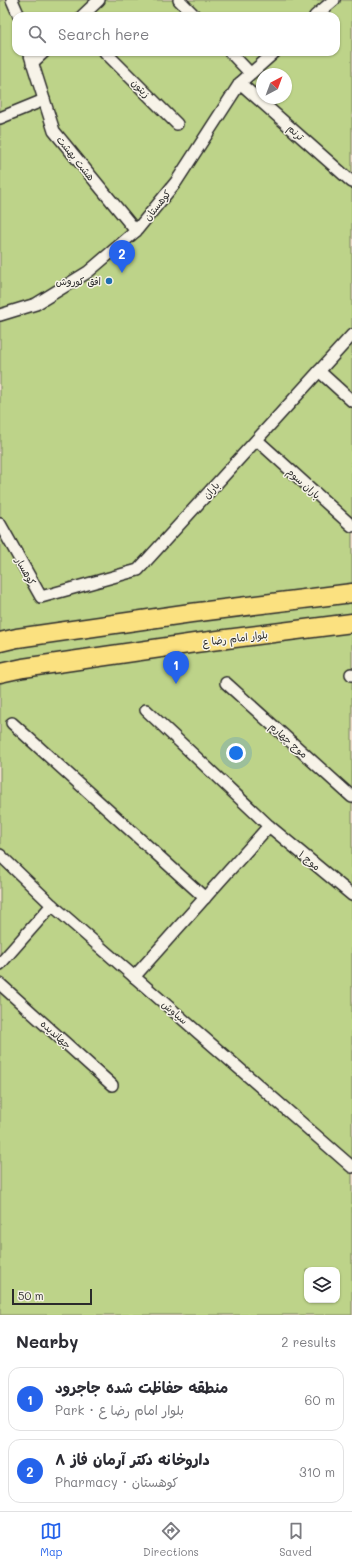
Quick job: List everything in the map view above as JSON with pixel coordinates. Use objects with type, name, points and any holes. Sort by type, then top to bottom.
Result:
[{"type":"main road","points":[[0,642],[17,638],[352,593]]},
{"type":"main road","points":[[191,614],[195,643]]},
{"type":"main road","name":"بلوار امام رضا ع","points":[[0,673],[31,667],[195,643],[352,623]]},
{"type":"street","points":[[12,0],[18,12]]},
{"type":"street","points":[[86,12],[99,0]]},
{"type":"street","points":[[179,0],[191,12]]},
{"type":"street","points":[[320,12],[334,0]]},
{"type":"street","name":"هشت بهشت","points":[[30,56],[54,131],[136,231]]},
{"type":"street","points":[[32,63],[40,56]]},
{"type":"street","name":"زیتون","points":[[109,56],[177,124]]},
{"type":"street","points":[[234,56],[250,73]]},
{"type":"street","name":"کوهستان","points":[[0,316],[36,304],[88,272],[136,231],[176,182],[240,83],[269,56]]},
{"type":"street","name":"ترنم","points":[[240,83],[352,182]]},
{"type":"street","points":[[0,118],[44,100]]},
{"type":"street","name":"باران","points":[[41,597],[138,570],[352,335]]},
{"type":"street","points":[[319,371],[352,401]]},
{"type":"street","name":"باران سوم","points":[[257,440],[352,526]]},
{"type":"street","name":"کوهسار","points":[[0,524],[41,597]]},
{"type":"street","name":"موج چهارم","points":[[226,682],[352,797]]},
{"type":"street","name":"موج ۱","points":[[146,710],[269,826],[352,895]]},
{"type":"street","points":[[12,723],[205,898]]},
{"type":"street","points":[[134,977],[269,826]]},
{"type":"street","name":"سیاوش","points":[[0,855],[52,905],[352,1167]]},
{"type":"street","points":[[0,964],[52,905]]},
{"type":"street","name":"جهاندیده","points":[[0,984],[112,1085]]},
{"type":"green space","points":[[0,0],[352,0],[352,1315],[0,1315]]},
{"type":"place","name":"داروخانه دکتر آرمان فاز ۸","points":[[122,273]]},
{"type":"place","name":"افق کوروش","points":[[109,281]]},
{"type":"place","name":"منطقه حفاظت شده جاجرود","points":[[176,684]]}]
